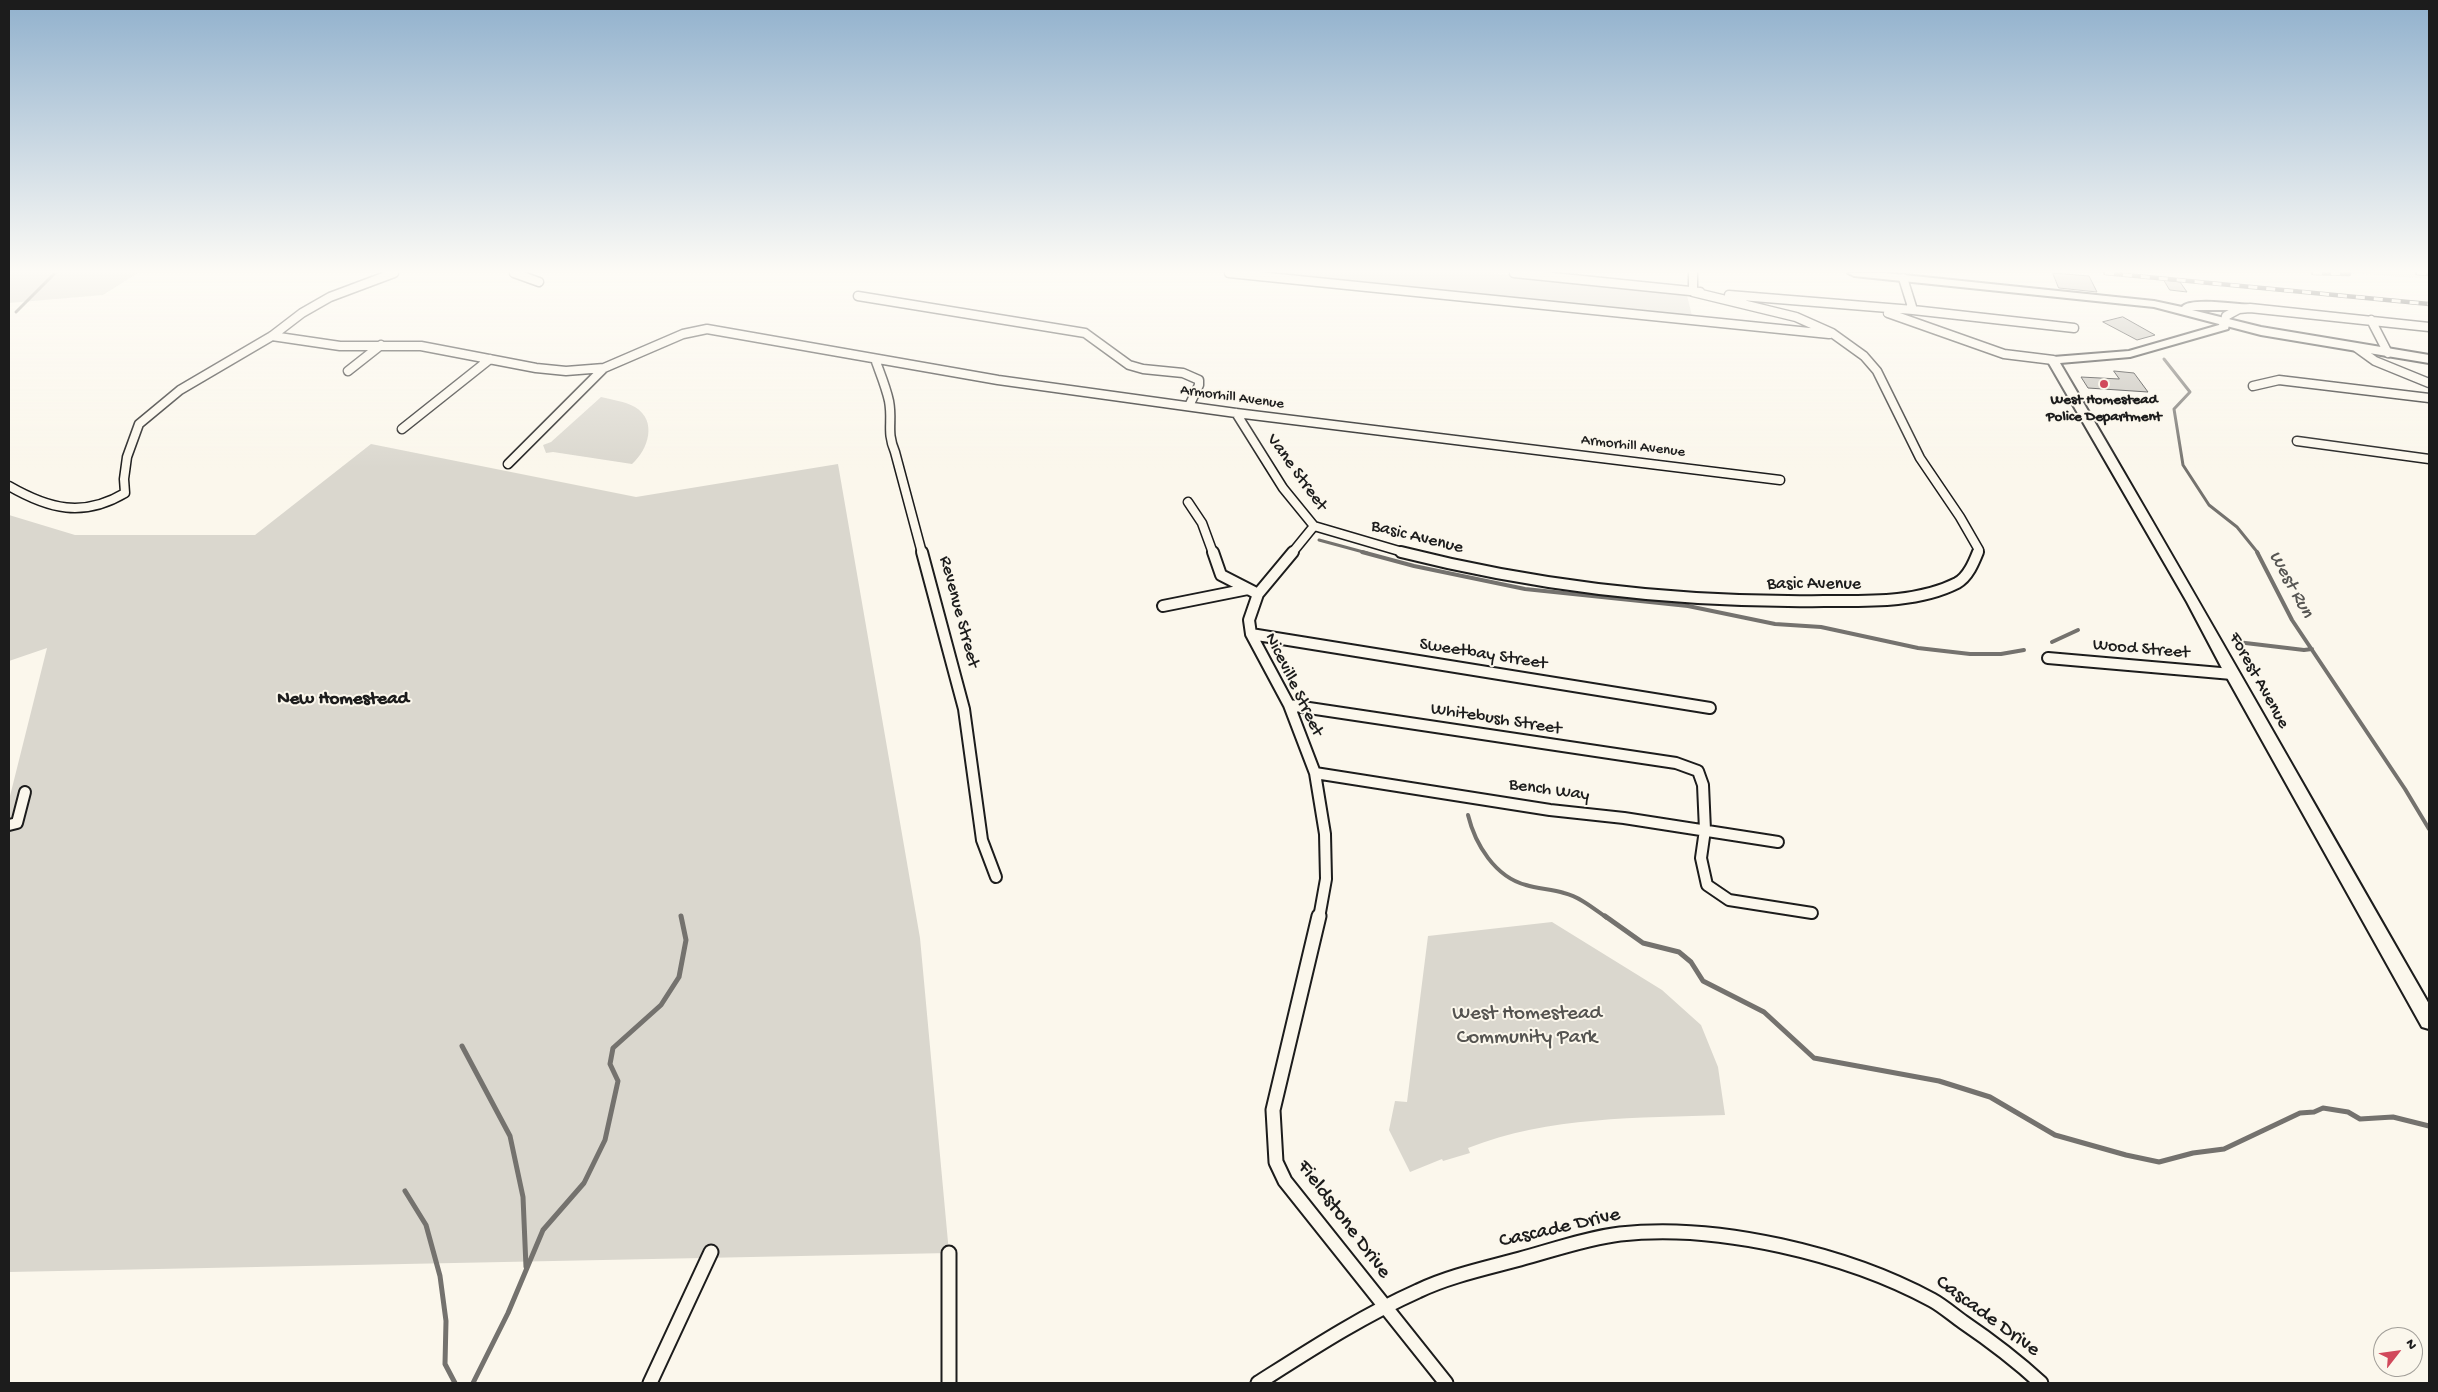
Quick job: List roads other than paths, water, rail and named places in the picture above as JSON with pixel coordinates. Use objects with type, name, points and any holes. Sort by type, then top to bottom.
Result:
[{"type":"main road","points":[[2300,338],[2429,359]]},
{"type":"street","points":[[9,486],[28,498],[75,510],[95,508],[113,501],[125,492],[124,479],[127,457],[139,424],[180,390],[269,338]]},
{"type":"street","points":[[285,338],[340,346],[421,346],[566,371],[604,368]]},
{"type":"street","name":"Armorhill Avenue","points":[[604,368],[674,338]]},
{"type":"street","name":"Armorhill Avenue","points":[[764,338],[998,380],[1236,413],[1780,480]]},
{"type":"street","points":[[1092,338],[1129,365],[1143,369],[1192,376],[1199,380],[1199,385],[1188,406]]},
{"type":"street","name":"Basic Avenue","points":[[1314,526],[1374,545],[1461,567],[1603,590],[1752,602],[1870,601],[1922,595],[1959,582],[1972,566],[1979,550],[1960,517],[1920,458],[1877,371],[1866,358],[1840,338]]},
{"type":"street","points":[[1959,338],[1997,352],[2052,360],[2130,354],[2186,338]]},
{"type":"street","points":[[2380,338],[2388,353]]},
{"type":"street","points":[[348,371],[381,345]]},
{"type":"street","points":[[2357,348],[2375,361],[2429,383]]},
{"type":"street","points":[[402,429],[490,359]]},
{"type":"street","name":"Revenue Street","points":[[875,359],[889,400],[891,416],[889,438],[895,452],[964,709],[982,840],[996,877]]},
{"type":"street","name":"Forest Avenue","points":[[2052,360],[2194,602],[2232,674],[2429,1021]]},
{"type":"street","points":[[508,464],[604,368]]},
{"type":"street","points":[[2253,386],[2279,380],[2429,398]]},
{"type":"street","name":"Vane Street","points":[[1236,413],[1283,488],[1314,526]]},
{"type":"street","points":[[2298,442],[2429,458]]},
{"type":"street","points":[[1188,502],[1202,523],[1221,575],[1258,594],[1314,526]]},
{"type":"street","points":[[1163,606],[1248,589]]},
{"type":"street","name":"Niceville Street","points":[[1258,594],[1248,620],[1251,634],[1289,705],[1315,773],[1326,834],[1326,879],[1320,912]]},
{"type":"street","name":"Sweetbay Street","points":[[1251,634],[1710,708]]},
{"type":"street","name":"Wood Street","points":[[2048,658],[2232,674]]},
{"type":"street","name":"Whitebush Street","points":[[1289,705],[1676,763],[1698,771],[1703,785],[1705,830]]},
{"type":"street","name":"Bench Way","points":[[1315,773],[1550,810],[1705,830],[1778,842]]},
{"type":"street","points":[[13,824],[25,792]]},
{"type":"street","points":[[1705,830],[1701,858],[1707,885],[1729,900],[1812,913]]},
{"type":"street","name":"Fieldstone Drive","points":[[1320,912],[1273,1110],[1276,1162],[1285,1181],[1446,1383]]},
{"type":"street","name":"Cascade Drive","points":[[1258,1383],[1328,1339],[1419,1290],[1493,1266],[1582,1242],[1619,1234],[1652,1232],[1706,1234],[1756,1240],[1821,1257],[1893,1282],[1933,1301],[2012,1356],[2041,1383]]},
{"type":"street","points":[[650,1383],[711,1252]]},
{"type":"street","points":[[949,1253],[949,1383]]},
{"type":"waterway","name":"West Run","points":[[2164,359],[2190,392],[2174,409],[2183,465],[2209,505],[2237,527],[2258,553]]},
{"type":"waterway","points":[[1319,540],[1367,553]]},
{"type":"waterway","points":[[1362,552],[1414,566],[1525,589],[1688,606],[1775,624],[1821,627],[1918,648],[1970,654],[2001,654],[2024,650]]},
{"type":"waterway","name":"West Run","points":[[2257,552],[2292,620],[2311,649]]},
{"type":"waterway","points":[[2052,642],[2078,630]]},
{"type":"waterway","points":[[2237,642],[2304,650],[2311,649]]},
{"type":"waterway","name":"West Run","points":[[2311,649],[2405,789],[2429,829]]},
{"type":"waterway","points":[[1468,815],[1481,848],[1505,875],[1526,885],[1576,897],[1607,918]]},
{"type":"waterway","points":[[473,1383],[508,1313],[543,1230],[584,1183],[605,1140],[618,1081],[610,1064],[613,1048],[661,1005],[679,977],[686,940],[681,916]]},
{"type":"waterway","points":[[1605,916],[1643,943],[1679,952],[1691,962],[1703,981],[1764,1012],[1814,1058],[1939,1081],[1990,1097],[2055,1135],[2126,1155],[2159,1162],[2193,1153],[2224,1149],[2300,1113],[2314,1112],[2323,1108],[2348,1112],[2360,1119],[2393,1117],[2429,1126]]},
{"type":"waterway","points":[[462,1046],[510,1136],[523,1197],[526,1267]]},
{"type":"waterway","points":[[405,1191],[426,1225],[440,1276],[446,1321],[445,1364],[455,1383]]},
{"type":"place","name":"West Homestead Police Department","points":[[2104,384]]},
{"type":"district","name":"New Homestead","points":[[343,700]]},
{"type":"park label","name":"West Homestead Community Park","points":[[1527,1027]]}]
